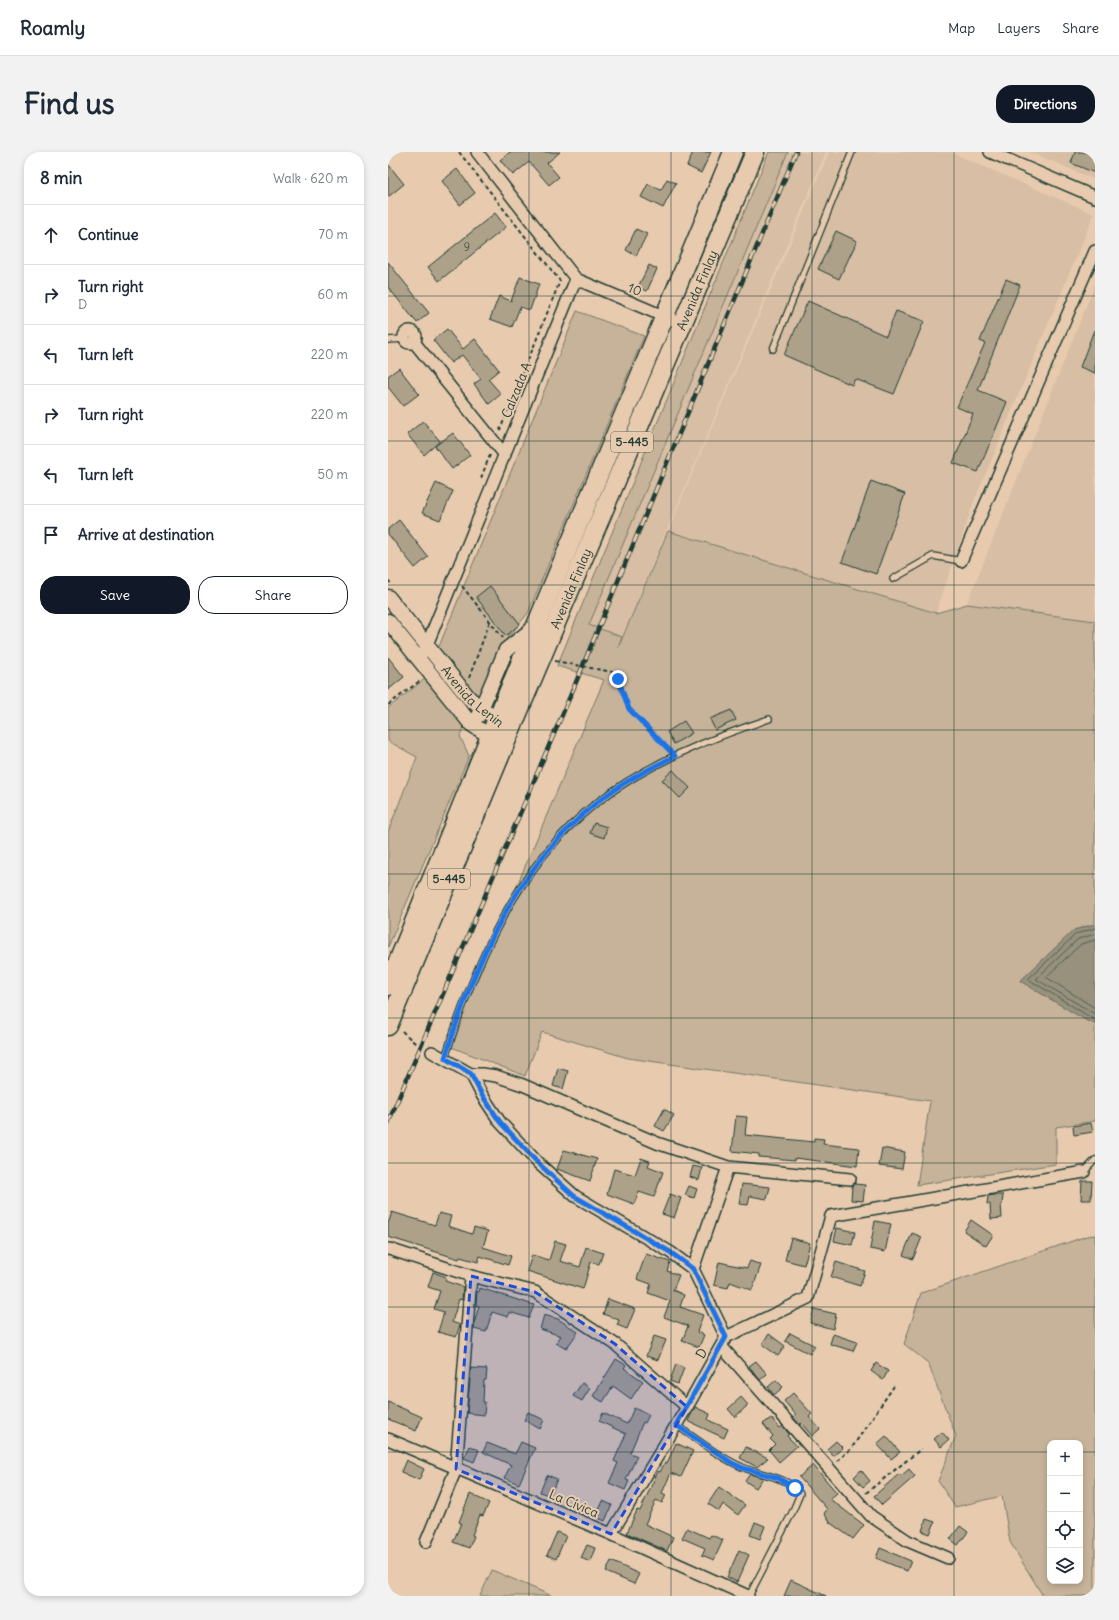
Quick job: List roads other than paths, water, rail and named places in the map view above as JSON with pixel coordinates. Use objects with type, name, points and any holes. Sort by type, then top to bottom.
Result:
[{"type":"highway","name":"Avenida Finlay","points":[[388,986],[535,627],[733,152]]},
{"type":"highway","name":"Avenida Finlay","points":[[389,1025],[752,153]]},
{"type":"street","points":[[990,152],[1095,197]]},
{"type":"street","points":[[481,154],[576,279]]},
{"type":"street","points":[[961,561],[1095,251]]},
{"type":"street","name":"10","points":[[576,279],[682,324]]},
{"type":"street","name":"Calzada A","points":[[420,662],[576,279]]},
{"type":"street","points":[[409,341],[505,455]]},
{"type":"street","name":"Avenida Lenin","points":[[388,597],[468,698],[481,709],[497,719],[510,732]]},
{"type":"street","name":"Avenida Lenin","points":[[388,621],[420,662],[474,726],[490,736],[510,732]]},
{"type":"street","points":[[474,726],[506,650],[535,627]]},
{"type":"street","points":[[432,1052],[471,1074],[482,1095],[500,1122],[538,1163],[574,1196],[670,1252],[693,1269],[724,1341],[829,1468],[871,1516],[908,1541],[948,1558]]},
{"type":"street","points":[[471,1074],[496,1076],[523,1085],[657,1143],[728,1167],[850,1179]]},
{"type":"street","points":[[693,1269],[728,1167]]},
{"type":"street","points":[[724,1341],[808,1298],[832,1216],[1084,1172]]},
{"type":"street","points":[[388,1249],[471,1276],[535,1292],[615,1344],[687,1406]]},
{"type":"street","points":[[426,1542],[456,1468],[471,1276]]},
{"type":"street","name":"D","points":[[611,1534],[724,1341]]},
{"type":"street","name":"La Cívica","points":[[388,1439],[611,1534],[749,1596]]},
{"type":"lane","points":[[773,349],[852,152]]},
{"type":"lane","points":[[388,340],[409,341]]},
{"type":"lane","points":[[893,579],[933,556],[961,561]]},
{"type":"lane","points":[[445,1058],[464,1001],[487,947],[516,896],[542,858],[566,830],[596,803],[631,779],[675,756],[721,736],[769,719]]},
{"type":"lane","points":[[1084,1172],[1095,1160]]},
{"type":"lane","points":[[676,1425],[732,1463],[743,1468],[778,1478],[795,1488],[800,1494],[792,1513],[749,1596]]},
{"type":"water","points":[[1095,924],[1095,1024],[1087,1021],[1020,981],[1074,930]]},
{"type":"railway","points":[[388,1123],[574,687],[796,152]]}]
